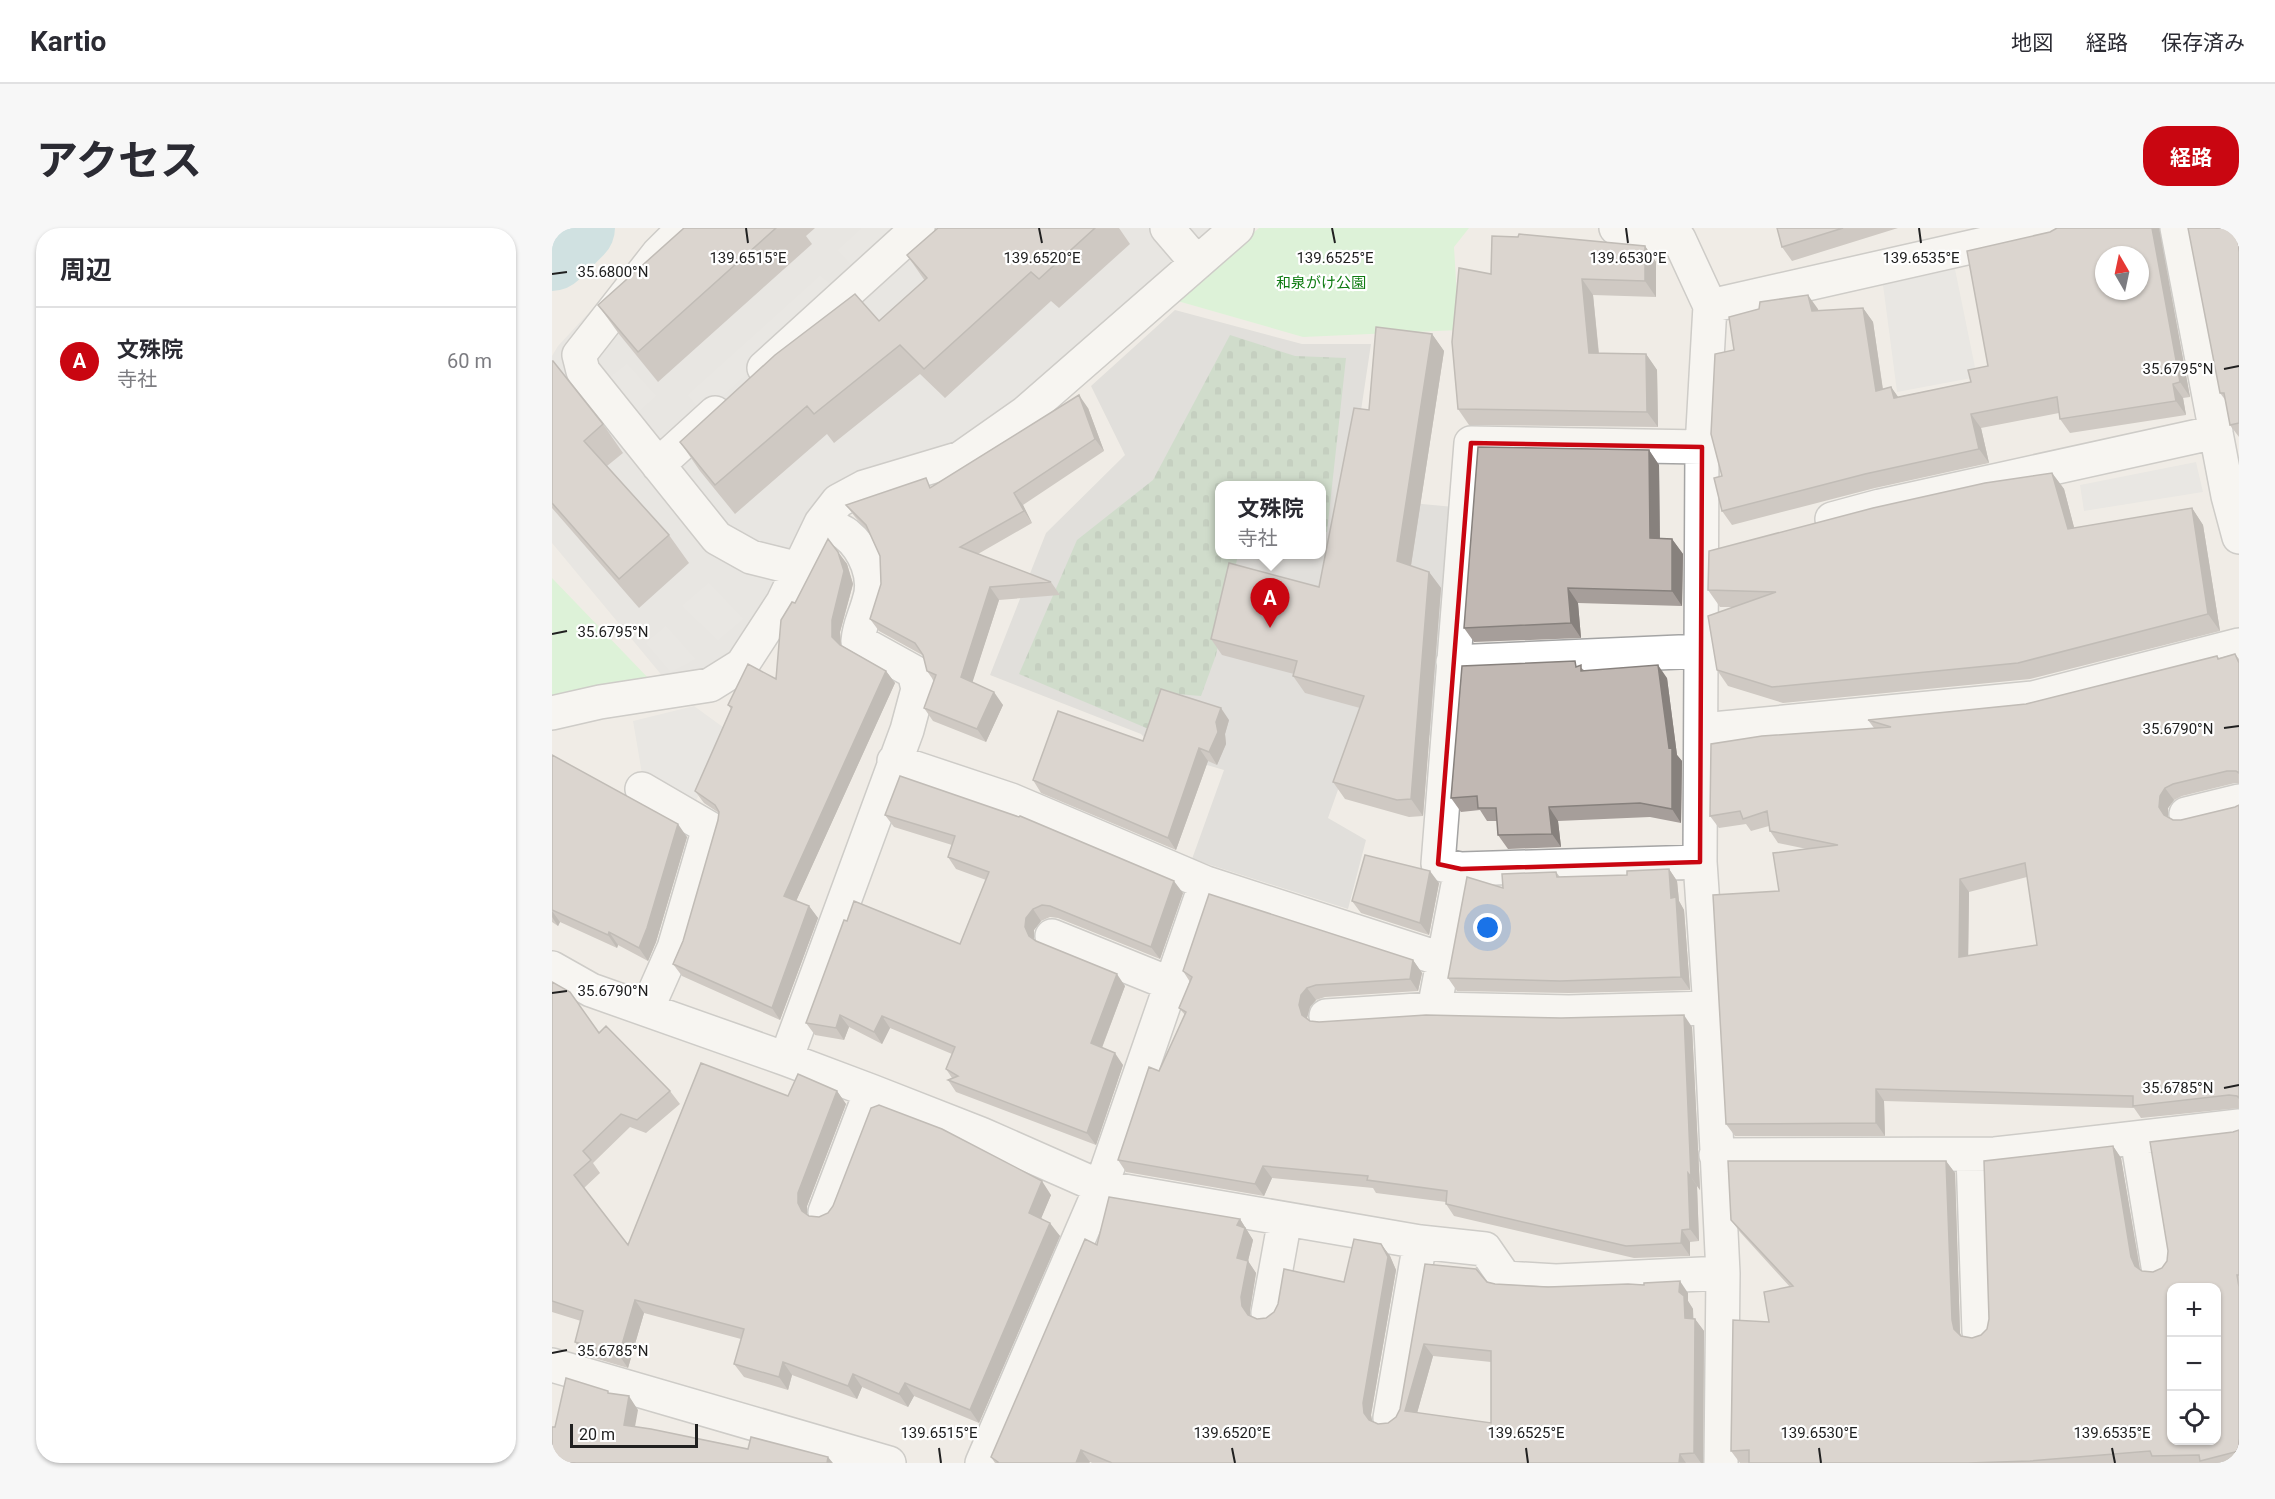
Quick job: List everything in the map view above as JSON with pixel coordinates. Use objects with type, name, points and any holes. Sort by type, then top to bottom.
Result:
[{"type":"street","points":[[684,228],[658,254],[579,355],[583,371],[717,538],[751,557],[799,569]]},
{"type":"street","points":[[658,465],[918,228]]},
{"type":"street","points":[[1167,228],[1197,262]]},
{"type":"street","points":[[552,713],[600,702],[710,685],[742,665],[783,602],[821,523],[838,501],[864,487],[961,458],[1025,413],[1237,228]]},
{"type":"street","points":[[1616,228],[1678,239],[1710,306],[1702,447],[1700,862],[1710,1008],[1723,1273],[1721,1463]]},
{"type":"street","points":[[1710,306],[1943,240],[2055,228]]},
{"type":"street","points":[[2177,228],[2216,432],[2234,501],[2239,537]]},
{"type":"street","points":[[1802,526],[1880,506],[2216,432]]},
{"type":"street","points":[[1700,862],[1461,869],[1438,864],[1471,443],[1702,447]]},
{"type":"street","points":[[786,1059],[907,730],[918,688],[914,672],[858,641],[859,627],[870,600],[872,586],[870,569],[861,552],[846,534],[821,523]]},
{"type":"street","points":[[1701,553],[1735,544]]},
{"type":"street","points":[[1702,730],[2033,698],[2239,645]]},
{"type":"street","points":[[1454,662],[1702,651]]},
{"type":"street","points":[[894,761],[1011,800],[1206,883],[1444,960]]},
{"type":"street","points":[[642,789],[710,828],[674,948],[647,1009]]},
{"type":"street","points":[[2186,814],[2239,801]]},
{"type":"street","points":[[1434,1009],[1461,869]]},
{"type":"street","points":[[982,1463],[1101,1186],[1206,883]]},
{"type":"street","points":[[1052,936],[1171,984]]},
{"type":"street","points":[[552,968],[591,990],[872,1091],[981,1134],[1101,1186],[1420,1242],[1485,1250],[1505,1278],[1556,1281],[1723,1273]]},
{"type":"street","points":[[1326,1016],[1434,1009],[1569,1012],[1710,1008]]},
{"type":"street","points":[[825,1212],[872,1091]]},
{"type":"street","points":[[1716,1155],[1973,1155],[2239,1126]]},
{"type":"street","points":[[2137,1138],[2158,1266]]},
{"type":"street","points":[[1973,1155],[1979,1332]]},
{"type":"street","points":[[1268,1313],[1285,1219]]},
{"type":"street","points":[[1389,1418],[1420,1242]]},
{"type":"street","points":[[552,1365],[890,1463]]},
{"type":"highlighted area","points":[[1471,443],[1702,447],[1700,862],[1461,869],[1438,864]]},
{"type":"shaded area","points":[[667,228],[1221,228],[959,446],[848,478],[747,641],[714,667],[669,684],[552,543],[552,356],[558,346]]},
{"type":"shaded area","points":[[862,228],[902,228],[855,269],[838,250]]},
{"type":"shaded area","points":[[1955,269],[1977,377],[1897,392],[1883,285]]},
{"type":"shaded area","points":[[820,276],[839,291],[703,413],[688,395]]},
{"type":"shaded area","points":[[1175,310],[1302,344],[1371,344],[1348,497],[1454,507],[1434,736],[1362,722],[1328,818],[1366,840],[1348,909],[1192,859],[1224,770],[1156,750],[1141,734],[990,675],[1046,533],[1125,455],[1091,386]]},
{"type":"shaded area","points":[[627,364],[656,396],[632,417],[604,382]]},
{"type":"shaded area","points":[[2196,462],[2203,492],[2084,511],[2080,485]]},
{"type":"shaded area","points":[[709,583],[743,619],[718,640],[682,606]]},
{"type":"shaded area","points":[[666,626],[695,659],[671,672],[646,643]]},
{"type":"shaded area","points":[[694,706],[727,730],[696,801],[642,774],[633,721]]},
{"type":"green space","name":"和泉がけ公園","points":[[1259,228],[1469,228],[1454,247],[1459,330],[1303,337],[1174,300]]},
{"type":"green space","points":[[1230,335],[1295,356],[1346,358],[1327,532],[1326,481],[1215,481],[1215,559],[1237,559],[1216,655],[1201,696],[1164,693],[1151,730],[1019,674],[1077,540],[1153,480]]},
{"type":"green space","points":[[552,578],[652,682],[552,700]]},
{"type":"building","points":[[684,228],[776,228],[638,352],[598,305]]},
{"type":"building","points":[[938,228],[1095,228],[1039,279],[1031,272],[924,369],[900,345],[814,414],[807,406],[715,485],[680,442],[775,355],[855,294],[879,321],[927,278],[907,255]]},
{"type":"building","points":[[1777,228],[1843,228],[1782,247]]},
{"type":"building","points":[[2057,228],[2152,228],[2180,382],[2173,384],[2176,401],[2060,419],[2057,397],[1971,414],[1979,449],[1865,474],[1722,511],[1714,478],[1722,476],[1711,434],[1715,354],[1734,350],[1729,317],[1759,309],[1760,302],[1808,295],[1812,311],[1863,308],[1876,391],[1891,387],[1894,398],[1971,382],[1968,370],[1988,366],[1967,251],[2050,232]]},
{"type":"building","points":[[2188,228],[2239,228],[2239,423],[2230,425],[2224,393],[2220,393]]},
{"type":"building","points":[[1519,234],[1645,246],[1645,281],[1582,279],[1589,353],[1646,354],[1647,412],[1458,409],[1452,342],[1459,268],[1491,274],[1492,236],[1518,237]]},
{"type":"building","points":[[1376,327],[1432,334],[1397,561],[1429,572],[1411,799],[1397,800],[1333,782],[1364,696],[1293,676],[1297,661],[1211,639],[1229,563],[1319,587],[1354,408],[1369,410]]},
{"type":"building","points":[[552,361],[603,424],[584,441],[669,535],[619,579],[552,503]]},
{"type":"building","points":[[1079,395],[1095,439],[1014,493],[1024,511],[960,547],[1051,582],[990,587],[961,677],[994,692],[977,729],[924,708],[936,675],[927,671],[923,655],[915,643],[870,619],[881,584],[880,556],[866,525],[846,505],[926,478],[930,488]]},
{"type":"building","points":[[1478,447],[1649,450],[1650,538],[1672,539],[1672,591],[1568,588],[1571,623],[1464,628]]},
{"type":"building","points":[[2052,473],[2068,529],[2192,508],[2208,614],[2018,663],[1772,687],[1717,670],[1708,616],[1776,592],[1708,590],[1709,551],[1873,508],[1985,483]]},
{"type":"building","points":[[828,539],[838,552],[844,571],[832,620],[832,637],[840,645],[886,671],[784,896],[809,906],[772,1008],[673,964],[683,941],[718,820],[719,812],[715,805],[695,791],[732,707],[728,705],[748,664],[776,679],[781,620],[792,602],[795,603]]},
{"type":"building","points":[[2235,654],[2239,663],[2239,773],[2227,771],[2173,784],[2165,788],[2160,796],[2159,807],[2164,815],[2173,820],[2181,820],[2239,805],[2239,1098],[2229,1095],[2133,1106],[2133,1096],[1876,1089],[1876,1123],[1726,1124],[1713,895],[1779,891],[1773,853],[1838,845],[1770,831],[1767,811],[1743,819],[1740,811],[1710,816],[1711,744],[1762,736],[1891,727],[1868,720],[2026,704],[2217,656],[2218,659]],"holes":[[[2025,863],[2037,945],[1959,957],[1960,879]]]},
{"type":"building","points":[[1575,661],[1576,667],[1581,665],[1581,671],[1658,665],[1669,748],[1672,747],[1672,809],[1640,803],[1549,807],[1552,834],[1498,835],[1496,808],[1478,808],[1477,796],[1451,798],[1462,666]]},
{"type":"building","points":[[1161,689],[1221,708],[1216,722],[1218,732],[1209,752],[1199,748],[1168,838],[1033,780],[1058,711],[1143,741]]},
{"type":"building","points":[[552,755],[678,824],[639,948],[609,932],[608,935],[552,910]]},
{"type":"building","points":[[900,776],[1020,816],[1174,881],[1151,947],[1050,906],[1042,905],[1033,909],[1026,918],[1025,927],[1029,936],[1036,941],[1117,974],[1091,1043],[1115,1053],[1087,1133],[948,1080],[958,1076],[946,1069],[955,1047],[882,1016],[874,1032],[840,1015],[836,1028],[806,1023],[844,920],[847,921],[854,901],[960,944],[989,872],[948,857],[955,836],[885,815]]},
{"type":"building","points":[[1365,855],[1430,871],[1420,923],[1352,901]]},
{"type":"building","points":[[1669,869],[1671,898],[1676,897],[1681,977],[1560,981],[1448,978],[1467,877],[1503,888],[1502,874],[1556,872],[1557,877],[1627,875],[1627,871]]},
{"type":"building","points":[[1209,894],[1413,960],[1410,979],[1316,985],[1307,988],[1301,995],[1299,1005],[1302,1015],[1310,1021],[1426,1015],[1561,1018],[1684,1015],[1691,1177],[1688,1173],[1690,1229],[1682,1230],[1681,1243],[1626,1246],[1446,1204],[1447,1191],[1367,1180],[1368,1176],[1263,1166],[1255,1184],[1118,1160],[1149,1067],[1159,1071],[1186,1012],[1179,1008],[1192,977],[1183,971]]},
{"type":"building","points":[[552,982],[570,992],[599,1033],[606,1026],[670,1091],[637,1120],[621,1114],[583,1151],[591,1160],[574,1175],[628,1245],[701,1063],[788,1096],[798,1074],[837,1091],[798,1193],[798,1203],[802,1211],[809,1216],[819,1217],[828,1213],[833,1206],[871,1108],[879,1105],[942,1129],[1042,1181],[1029,1213],[1050,1223],[970,1410],[905,1383],[899,1394],[853,1374],[848,1386],[783,1362],[779,1377],[734,1364],[744,1329],[635,1300],[619,1355],[575,1342],[583,1311],[552,1301]]},
{"type":"building","points":[[2239,1130],[2239,1275],[2237,1275],[2239,1287],[2239,1451],[2200,1461],[2199,1455],[2152,1456],[2150,1451],[2030,1461],[1968,1463],[1749,1463],[1749,1450],[1731,1451],[1733,1320],[1769,1322],[1764,1292],[1793,1286],[1731,1220],[1728,1161],[1946,1161],[1952,1320],[1954,1329],[1961,1336],[1972,1338],[1981,1335],[1987,1329],[1989,1319],[1984,1161],[2113,1146],[2131,1257],[2135,1266],[2142,1271],[2153,1272],[2162,1268],[2167,1261],[2168,1251],[2150,1142]]},
{"type":"building","points":[[1109,1197],[1240,1219],[1237,1225],[1245,1228],[1237,1258],[1248,1261],[1241,1297],[1242,1306],[1248,1315],[1257,1319],[1266,1318],[1274,1312],[1278,1304],[1284,1269],[1344,1282],[1354,1239],[1381,1244],[1388,1257],[1363,1403],[1364,1413],[1369,1420],[1378,1424],[1388,1423],[1396,1417],[1400,1409],[1425,1264],[1476,1269],[1487,1282],[1495,1284],[1548,1287],[1644,1285],[1644,1283],[1680,1281],[1679,1292],[1684,1296],[1685,1318],[1695,1319],[1694,1453],[1680,1454],[1679,1463],[1112,1463],[1081,1450],[1076,1463],[997,1463],[991,1457],[1085,1239],[1097,1245]],"holes":[[[1424,1344],[1491,1351],[1491,1423],[1405,1411]]]},
{"type":"building","points":[[566,1378],[608,1391],[608,1393],[629,1396],[624,1425],[748,1449],[751,1437],[828,1457],[827,1463],[552,1463],[552,1427],[555,1427]]},
{"type":"waterway","points":[[552,253],[577,228]]},
{"type":"place","name":"文殊院","points":[[1270,628]]}]
